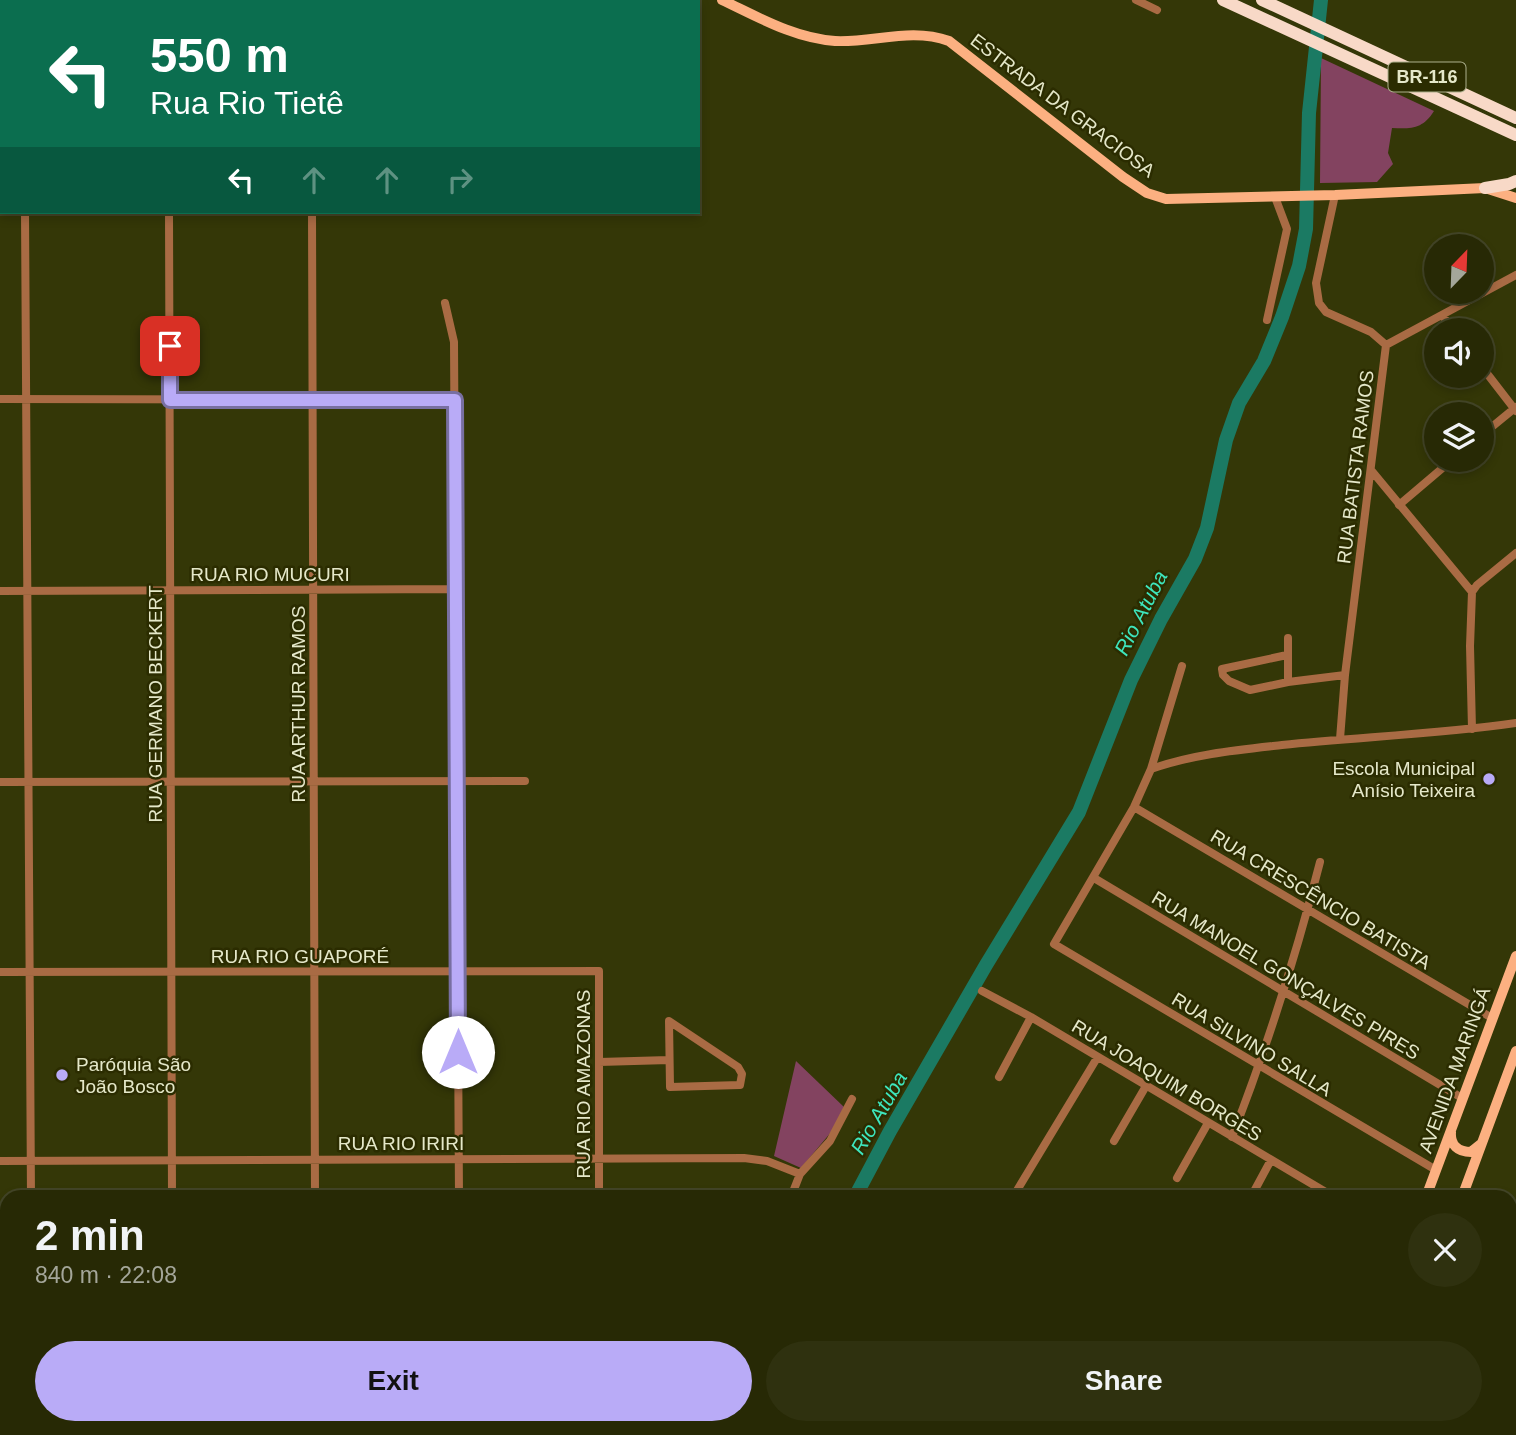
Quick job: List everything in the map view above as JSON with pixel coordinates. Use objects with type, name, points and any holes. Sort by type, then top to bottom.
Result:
[{"type":"highway","name":"BR-116","points":[[1223,0],[1516,135]]},
{"type":"highway","name":"BR-116","points":[[1262,0],[1516,118]]},
{"type":"highway","points":[[1399,64],[1457,83],[1516,110]]},
{"type":"highway","points":[[1392,77],[1443,108],[1516,141]]},
{"type":"highway","points":[[1485,188],[1516,181]]},
{"type":"main road","name":"ESTRADA DA GRACIOSA","points":[[722,0],[789,30],[819,39],[844,41],[918,34],[949,41],[1123,177],[1158,197],[1172,200],[1485,188],[1516,198]]},
{"type":"main road","name":"AVENIDA MARINGÁ","points":[[1429,1190],[1516,956]]},
{"type":"main road","points":[[1503,989],[1516,985]]},
{"type":"main road","points":[[1465,1190],[1516,1051]]},
{"type":"main road","points":[[1451,1132],[1452,1142],[1460,1150],[1471,1152],[1483,1142]]},
{"type":"street","points":[[1136,0],[1157,10]]},
{"type":"street","points":[[1329,195],[1316,283],[1319,303],[1325,312],[1371,332],[1386,345]]},
{"type":"street","points":[[1267,320],[1287,229],[1275,197]]},
{"type":"street","points":[[25,214],[31,1190]]},
{"type":"street","name":"RUA GERMANO BECKERT","points":[[169,214],[172,1190]]},
{"type":"street","name":"RUA ARTHUR RAMOS","points":[[312,214],[315,1190]]},
{"type":"street","name":"RUA BATISTA RAMOS","points":[[1340,739],[1345,675],[1386,345],[1516,275]]},
{"type":"street","points":[[445,303],[454,342],[455,400],[459,1190]]},
{"type":"street","points":[[1494,383],[1515,409],[1494,426]]},
{"type":"street","points":[[0,400],[455,400]]},
{"type":"street","points":[[1371,470],[1472,592]]},
{"type":"street","points":[[1399,505],[1438,472]]},
{"type":"street","points":[[1472,729],[1472,592],[1477,584],[1516,553]]},
{"type":"street","name":"RUA RIO MUCURI","points":[[0,591],[456,589]]},
{"type":"street","points":[[1288,638],[1288,682]]},
{"type":"street","points":[[1287,654],[1222,669],[1223,675],[1229,681],[1250,690],[1345,675]]},
{"type":"street","points":[[1094,878],[1134,807],[1151,769],[1182,666]]},
{"type":"street","points":[[1151,769],[1219,751],[1516,723]]},
{"type":"street","points":[[0,782],[525,781]]},
{"type":"street","name":"RUA CRESCÊNCIO BATISTA","points":[[1134,807],[1492,1018]]},
{"type":"street","points":[[1232,1137],[1285,992],[1320,862]]},
{"type":"street","name":"RUA SILVINO SALLA","points":[[1094,878],[1054,944],[1436,1170]]},
{"type":"street","name":"RUA MANOEL GONÇALVES PIRES","points":[[1094,878],[1462,1098]]},
{"type":"street","name":"RUA RIO GUAPORÉ","points":[[0,972],[599,971]]},
{"type":"street","name":"RUA RIO AMAZONAS","points":[[598,1190],[599,971]]},
{"type":"street","name":"RUA JOAQUIM BORGES","points":[[982,991],[1031,1017],[1322,1190]]},
{"type":"street","points":[[999,1077],[1031,1017]]},
{"type":"street","points":[[669,1021],[732,1061],[742,1074],[742,1081],[735,1086],[670,1087],[669,1060],[669,1021]]},
{"type":"street","points":[[1017,1190],[1097,1058]]},
{"type":"street","points":[[599,1062],[669,1060]]},
{"type":"street","points":[[1114,1141],[1146,1086]]},
{"type":"street","points":[[794,1190],[800,1174],[830,1141],[852,1099]]},
{"type":"street","points":[[1177,1178],[1208,1123]]},
{"type":"street","name":"RUA RIO IRIRI","points":[[0,1160],[756,1159],[782,1165],[800,1174]]},
{"type":"street","points":[[1255,1190],[1271,1160]]},
{"type":"shaded area","points":[[1321,58],[1434,111],[1421,125],[1392,128],[1388,153],[1393,164],[1377,182],[1320,183]]},
{"type":"shaded area","points":[[796,1061],[844,1107],[832,1131],[801,1168],[774,1156]]},
{"type":"waterway","name":"Rio Atuba","points":[[859,1190],[986,965],[1079,812],[1131,680],[1195,559],[1207,528],[1226,440],[1239,403],[1264,361],[1299,266],[1306,229],[1309,113],[1321,0]]},
{"type":"place","name":"Escola Municipal Anísio Teixeira","points":[[1489,779]]},
{"type":"place","name":"Paróquia São João Bosco","points":[[62,1075]]},
{"type":"route","points":[[170,346],[170,400],[455,400],[458,1052]]}]
